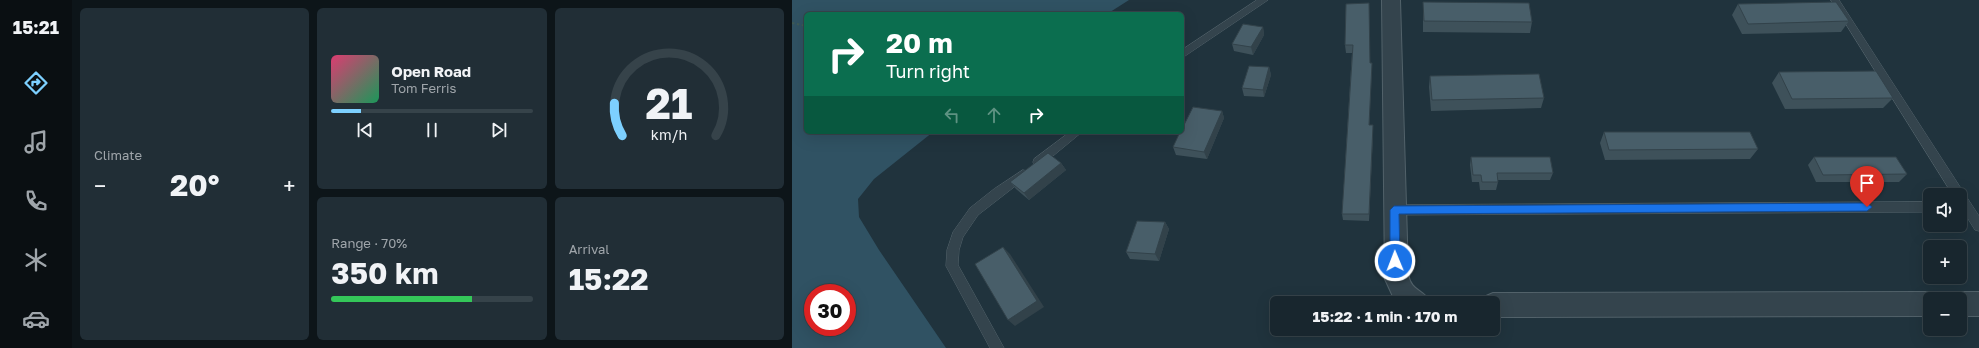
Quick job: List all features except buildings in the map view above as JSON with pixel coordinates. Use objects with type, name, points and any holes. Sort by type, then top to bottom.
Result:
[{"type":"street","points":[[1391,0],[1396,274],[1398,287],[1405,296]]},
{"type":"street","points":[[1500,305],[1923,304]]},
{"type":"street","points":[[1967,304],[1979,304]]},
{"type":"lane","points":[[1184,54],[1250,7],[1264,0]]},
{"type":"lane","points":[[1834,0],[1955,188]]},
{"type":"lane","points":[[997,348],[952,266],[951,251],[956,236],[965,221],[978,208],[1074,134]]},
{"type":"lane","points":[[1394,210],[1923,207]]},
{"type":"lane","points":[[1967,211],[1979,226]]},
{"type":"path","points":[[792,23],[804,26]]},
{"type":"water","points":[[792,0],[1129,0],[1110,12],[804,12],[804,134],[930,134],[874,179],[858,199],[859,217],[879,250],[946,348],[792,348]]},
{"type":"route","points":[[1395,261],[1394,210],[1867,207]]}]
